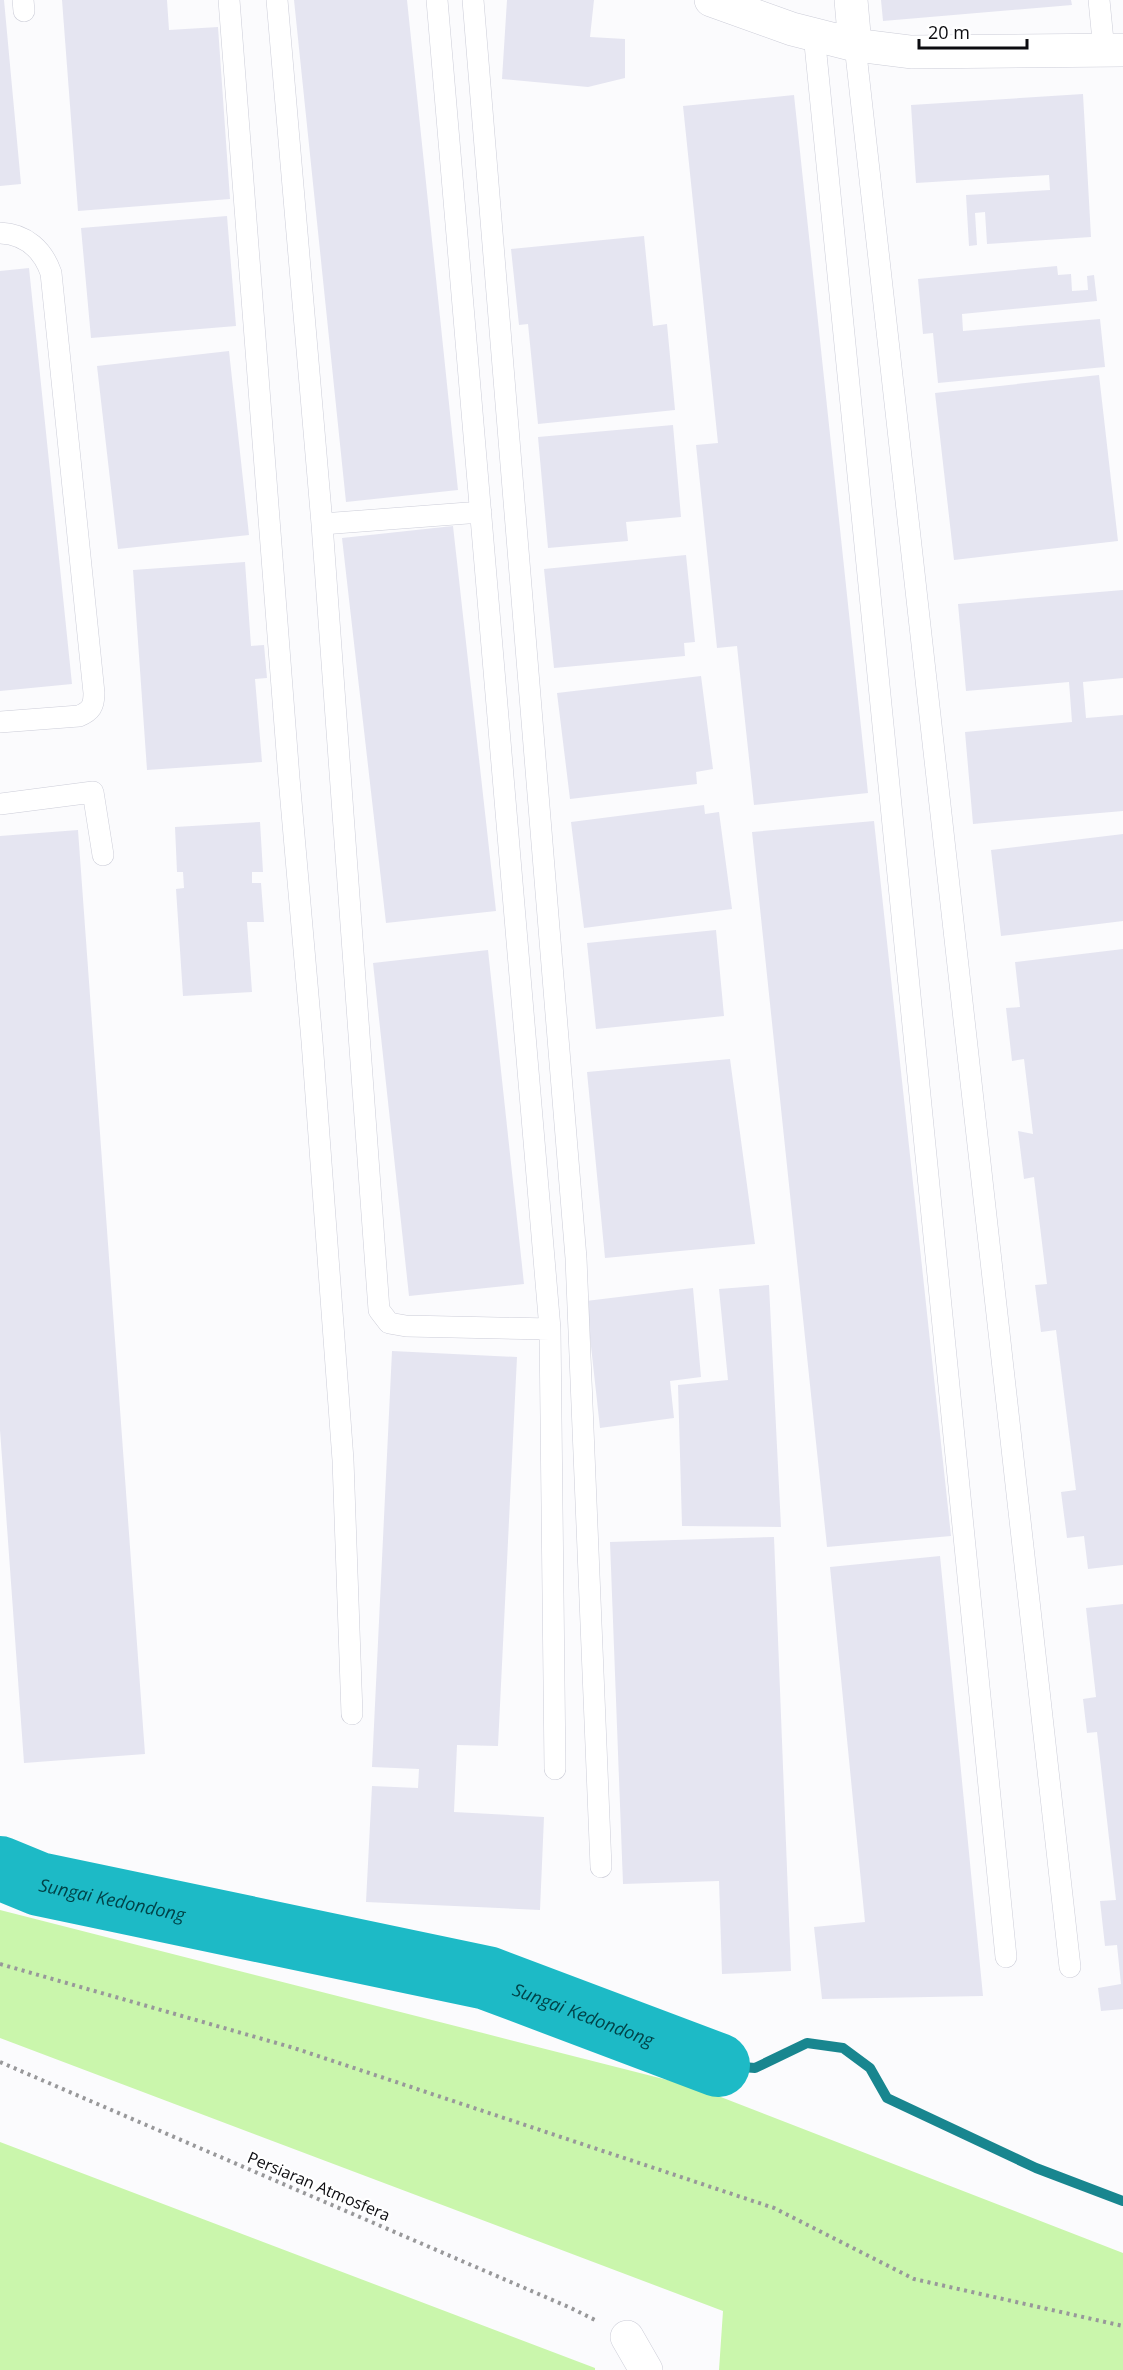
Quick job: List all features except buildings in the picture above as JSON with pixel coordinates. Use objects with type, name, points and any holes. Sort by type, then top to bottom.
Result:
[{"type":"street","points":[[711,0],[855,45],[911,52],[1114,50]]},
{"type":"street","points":[[851,0],[855,45]]},
{"type":"street","points":[[627,2337],[646,2370]]},
{"type":"lane","points":[[229,0],[341,1437],[352,1714]]},
{"type":"lane","points":[[277,0],[322,524],[379,1310],[388,1323],[406,1326],[550,1329]]},
{"type":"lane","points":[[437,0],[550,1329],[555,1769]]},
{"type":"lane","points":[[473,0],[576,1258],[601,1867]]},
{"type":"lane","points":[[1099,0],[1114,50]]},
{"type":"lane","points":[[814,34],[1006,1957]]},
{"type":"lane","points":[[855,45],[1070,1967]]},
{"type":"lane","points":[[0,233],[27,239],[46,258],[51,273],[94,693],[94,704],[89,712],[79,716],[0,722]]},
{"type":"lane","points":[[322,524],[481,512]]},
{"type":"lane","points":[[0,804],[93,792],[103,855]]},
{"type":"path","points":[[0,1964],[294,2048],[774,2208],[914,2279],[1123,2326]]},
{"type":"path","name":"Persiaran Atmosfera","points":[[0,2062],[571,2307],[627,2337]]},
{"type":"green space","points":[[0,1910],[695,2087],[1123,2253],[1123,2370],[719,2370],[723,2311],[0,2038]]},
{"type":"green space","points":[[0,2142],[595,2368],[595,2370],[0,2370]]},
{"type":"waterway","name":"Sungai Kedondong","points":[[0,1868],[39,1884],[487,1978],[718,2065]]},
{"type":"waterway","name":"Sungai Kedondong","points":[[718,2065],[755,2068],[807,2043],[843,2048],[870,2068],[887,2098],[1036,2168],[1123,2201]]}]
